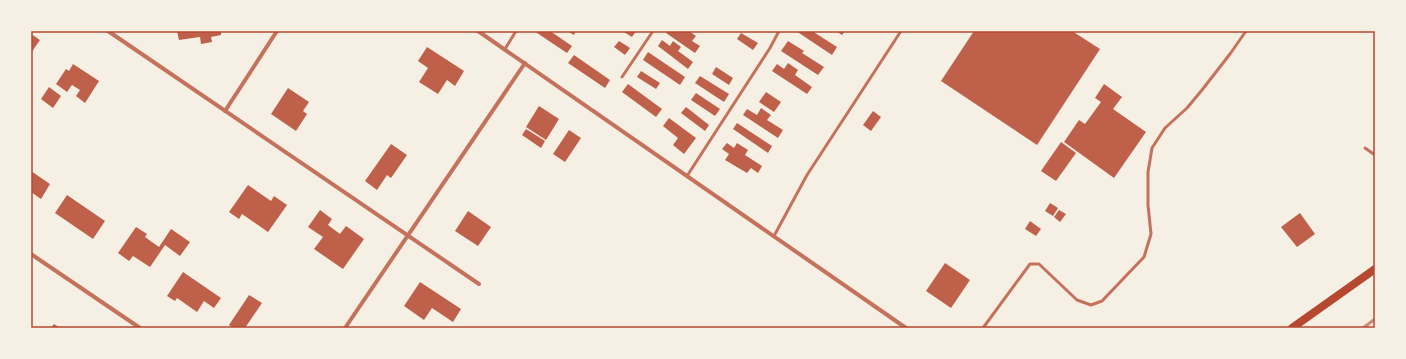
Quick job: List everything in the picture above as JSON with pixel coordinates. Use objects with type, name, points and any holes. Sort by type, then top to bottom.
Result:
[{"type":"main road","points":[[1292,328],[1375,269]]},
{"type":"street","points":[[108,31],[480,284]]},
{"type":"street","points":[[226,111],[277,31]]},
{"type":"street","points":[[478,31],[906,328]]},
{"type":"street","points":[[345,328],[525,64]]},
{"type":"street","points":[[31,254],[140,328]]},
{"type":"lane","points":[[505,49],[516,31]]},
{"type":"lane","points":[[622,76],[653,31]]},
{"type":"lane","points":[[687,176],[770,48],[779,31]]},
{"type":"lane","points":[[774,236],[807,174],[901,31]]},
{"type":"lane","points":[[983,328],[1030,264],[1039,264],[1077,300],[1091,305],[1102,301],[1144,257],[1151,234],[1148,205],[1148,172],[1152,148],[1165,128],[1187,108],[1202,90],[1246,31]]},
{"type":"lane","points":[[1365,148],[1375,155]]},
{"type":"building","points":[[177,31],[221,31],[221,35],[211,37],[212,42],[201,44],[200,37],[179,40]]},
{"type":"building","points":[[534,31],[550,31],[572,46],[567,53]]},
{"type":"building","points":[[567,31],[576,31],[574,35]]},
{"type":"building","points":[[636,31],[632,37],[624,32]]},
{"type":"building","points":[[668,31],[689,31],[696,36],[692,41],[700,46],[695,53],[666,33]]},
{"type":"building","points":[[796,31],[812,31],[837,47],[832,55]]},
{"type":"building","points":[[836,31],[845,31],[842,35]]},
{"type":"building","points":[[974,31],[1072,31],[1100,49],[1037,145],[941,81]]},
{"type":"building","points":[[741,33],[758,43],[753,50],[737,39]]},
{"type":"building","points":[[31,34],[40,40],[31,53]]},
{"type":"building","points":[[662,40],[670,46],[673,41],[681,47],[678,51],[693,62],[688,69],[658,46]]},
{"type":"building","points":[[619,41],[630,48],[625,55],[614,47]]},
{"type":"building","points":[[788,41],[804,51],[802,53],[824,67],[818,75],[781,51]]},
{"type":"building","points":[[427,47],[464,71],[455,86],[447,80],[438,94],[419,82],[428,68],[418,61]]},
{"type":"building","points":[[648,52],[685,77],[680,85],[643,60]]},
{"type":"building","points":[[574,55],[610,80],[605,88],[568,63]]},
{"type":"building","points":[[788,63],[798,70],[795,75],[812,87],[807,94],[772,71],[777,64],[784,69]]},
{"type":"building","points":[[73,64],[99,81],[85,103],[76,96],[80,90],[72,85],[67,92],[56,84],[66,69],[69,71]]},
{"type":"building","points":[[716,67],[733,78],[729,85],[712,74]]},
{"type":"building","points":[[641,71],[660,83],[656,89],[637,77]]},
{"type":"building","points":[[700,76],[729,94],[724,102],[695,83]]},
{"type":"building","points":[[628,84],[662,109],[656,117],[622,92]]},
{"type":"building","points":[[1104,84],[1122,97],[1113,109],[1146,132],[1114,178],[1064,142],[1079,120],[1085,124],[1101,102],[1095,98]]},
{"type":"building","points":[[49,87],[61,96],[53,108],[41,99]]},
{"type":"building","points":[[288,88],[309,102],[303,111],[307,114],[296,131],[271,114]]},
{"type":"building","points":[[766,92],[781,102],[774,112],[759,102]]},
{"type":"building","points":[[696,93],[720,109],[715,116],[691,100]]},
{"type":"building","points":[[539,106],[559,119],[546,140],[526,127]]},
{"type":"building","points":[[686,107],[709,125],[705,131],[681,113]]},
{"type":"building","points":[[761,108],[771,115],[767,120],[783,130],[778,138],[743,115],[747,109],[757,115]]},
{"type":"building","points":[[873,111],[881,117],[871,131],[863,125]]},
{"type":"building","points":[[669,118],[696,138],[684,154],[673,145],[678,138],[663,126]]},
{"type":"building","points":[[737,123],[772,146],[768,153],[733,129]]},
{"type":"building","points":[[526,129],[545,141],[541,148],[522,135]]},
{"type":"building","points":[[569,130],[581,138],[565,162],[553,154]]},
{"type":"building","points":[[1061,142],[1076,153],[1056,181],[1041,171]]},
{"type":"building","points":[[727,143],[734,148],[737,143],[748,150],[745,155],[762,166],[758,173],[751,168],[747,173],[725,160],[729,154],[722,149]]},
{"type":"building","points":[[391,144],[407,155],[391,178],[387,175],[377,190],[365,181]]},
{"type":"building","points":[[31,171],[50,184],[41,199],[31,192]]},
{"type":"building","points":[[248,185],[271,201],[274,196],[287,205],[268,232],[242,214],[239,219],[229,212]]},
{"type":"building","points":[[67,195],[105,221],[93,239],[55,213]]},
{"type":"building","points":[[1050,203],[1058,208],[1053,216],[1045,211]]},
{"type":"building","points":[[320,210],[332,219],[328,225],[340,234],[346,226],[364,239],[343,269],[314,249],[323,237],[308,227]]},
{"type":"building","points":[[1059,210],[1066,214],[1060,222],[1054,217]]},
{"type":"building","points":[[468,211],[491,227],[478,246],[455,231]]},
{"type":"building","points":[[1300,213],[1315,234],[1297,247],[1281,227]]},
{"type":"building","points":[[1030,221],[1041,229],[1036,236],[1025,229]]},
{"type":"building","points":[[136,227],[147,234],[145,237],[159,247],[171,229],[190,242],[180,256],[165,245],[150,267],[133,256],[129,261],[118,253]]},
{"type":"building","points":[[945,263],[970,280],[951,308],[926,291]]},
{"type":"building","points":[[183,272],[221,298],[214,308],[204,301],[197,312],[177,298],[175,301],[167,296]]},
{"type":"building","points":[[420,282],[461,309],[453,322],[432,308],[424,320],[404,306]]},
{"type":"building","points":[[249,295],[262,303],[245,328],[233,328],[229,325]]},
{"type":"building","points":[[54,324],[60,328],[51,328]]},
{"type":"railway","points":[[1363,328],[1375,319]]}]
